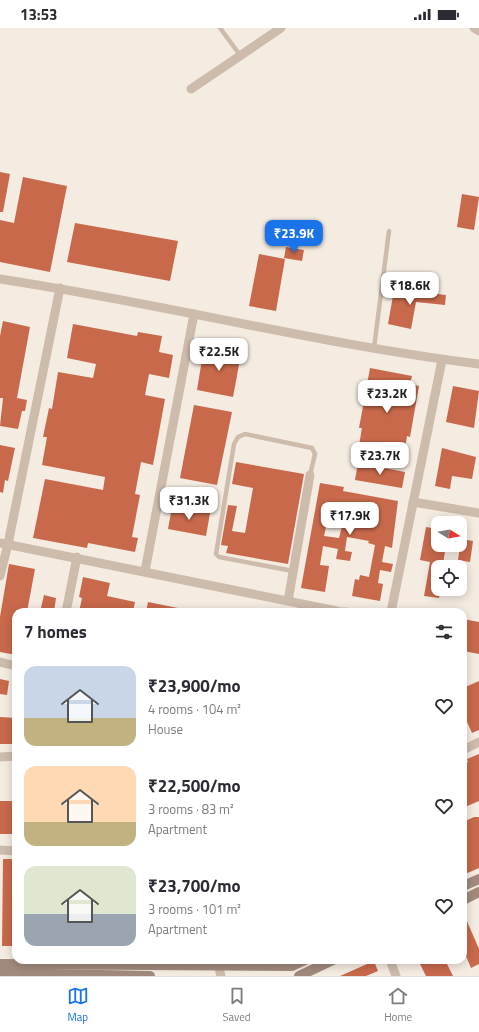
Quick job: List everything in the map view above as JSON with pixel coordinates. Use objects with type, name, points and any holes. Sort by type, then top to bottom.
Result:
[{"type":"street","points":[[191,89],[281,28]]},
{"type":"street","points":[[474,28],[479,31]]},
{"type":"street","points":[[0,279],[60,288],[374,348],[442,360],[479,364]]},
{"type":"street","points":[[0,576],[4,544],[60,288]]},
{"type":"street","points":[[145,571],[194,314]]},
{"type":"street","points":[[392,608],[442,360]]},
{"type":"street","points":[[288,601],[310,475]]},
{"type":"street","points":[[413,502],[479,513]]},
{"type":"street","points":[[4,544],[77,557],[322,608]]},
{"type":"street","points":[[67,608],[77,557]]},
{"type":"street","points":[[0,662],[12,665]]},
{"type":"street","points":[[467,748],[479,742]]},
{"type":"street","points":[[0,756],[12,756]]},
{"type":"street","points":[[0,850],[12,851]]},
{"type":"street","points":[[467,884],[479,879]]},
{"type":"street","points":[[467,898],[479,892]]},
{"type":"street","points":[[0,964],[124,972],[150,976]]},
{"type":"street","points":[[0,973],[124,972],[292,966],[296,964]]},
{"type":"street","points":[[299,976],[324,964]]},
{"type":"street","points":[[392,964],[396,976]]},
{"type":"lane","points":[[220,28],[241,56]]},
{"type":"lane","points":[[374,348],[390,230]]},
{"type":"lane","points":[[293,571],[219,557],[216,554],[235,440],[245,434],[312,448],[314,454],[310,475]]},
{"type":"building","points":[[0,172],[10,174],[3,212],[0,212]]},
{"type":"building","points":[[23,177],[67,186],[50,272],[0,262],[0,220],[14,223]]},
{"type":"building","points":[[462,194],[479,197],[474,230],[457,227]]},
{"type":"building","points":[[75,223],[178,241],[170,281],[67,262]]},
{"type":"building","points":[[286,247],[304,250],[302,261],[284,258]]},
{"type":"building","points":[[259,254],[285,259],[276,311],[249,306]]},
{"type":"building","points":[[394,290],[421,294],[421,292],[446,295],[445,305],[416,302],[411,329],[388,324]]},
{"type":"building","points":[[3,321],[30,327],[17,398],[27,400],[25,411],[22,411],[18,429],[0,426],[3,398],[0,398],[0,336]]},
{"type":"building","points":[[73,324],[137,336],[138,332],[162,336],[159,352],[173,355],[169,378],[149,374],[145,395],[165,399],[153,465],[141,462],[135,494],[140,495],[132,537],[138,538],[135,552],[88,543],[87,548],[33,538],[45,479],[103,490],[105,477],[42,465],[47,437],[43,437],[49,408],[52,409],[58,372],[93,378],[96,364],[67,358]]},
{"type":"building","points":[[204,347],[241,354],[233,397],[197,390]]},
{"type":"building","points":[[370,368],[412,376],[410,384],[419,386],[410,437],[407,436],[403,459],[358,451],[362,428],[359,428]]},
{"type":"building","points":[[453,386],[479,391],[474,428],[446,422]]},
{"type":"building","points":[[194,405],[232,412],[217,485],[180,478]]},
{"type":"building","points":[[0,445],[15,448],[8,481],[5,480],[3,493],[0,492]]},
{"type":"building","points":[[442,448],[476,457],[472,479],[452,476],[450,489],[435,486]]},
{"type":"building","points":[[236,462],[304,474],[288,564],[226,553],[228,546],[221,545],[228,505],[237,506],[232,531],[245,533],[253,488],[232,484]]},
{"type":"building","points":[[358,463],[405,472],[402,488],[355,480]]},
{"type":"building","points":[[320,483],[344,487],[343,491],[398,501],[392,548],[385,546],[382,562],[393,564],[391,572],[380,570],[378,583],[383,584],[380,601],[352,596],[355,579],[359,580],[360,575],[369,577],[375,545],[368,543],[369,541],[347,537],[345,551],[352,552],[350,561],[336,559],[338,549],[323,546],[320,565],[329,566],[325,592],[301,588]],"holes":[[[327,523],[342,526],[339,538],[324,536]]]},
{"type":"building","points":[[172,507],[210,513],[206,536],[168,529]]},
{"type":"building","points":[[426,527],[431,528],[431,552],[445,552],[444,560],[431,560],[431,596],[439,596],[439,598],[424,596],[430,562],[420,560]]},
{"type":"building","points":[[467,540],[473,541],[470,562],[467,562],[467,560],[458,560],[459,552],[467,552]]},
{"type":"building","points":[[9,564],[35,569],[28,608],[12,608],[12,654],[0,652],[0,617]]},
{"type":"building","points":[[83,577],[110,583],[107,596],[135,602],[134,608],[80,608],[82,598],[79,597]]},
{"type":"building","points":[[44,595],[56,598],[55,608],[41,608]]},
{"type":"building","points":[[148,602],[178,608],[147,608]]},
{"type":"building","points":[[467,620],[479,622],[479,654],[467,652]]},
{"type":"building","points":[[0,679],[9,681],[7,695],[0,694]]},
{"type":"building","points":[[479,681],[479,730],[472,733],[467,722],[467,686]]},
{"type":"building","points":[[0,717],[12,718],[12,744],[0,744]]},
{"type":"building","points":[[479,754],[479,801],[467,806],[468,762],[467,759]]},
{"type":"building","points":[[0,801],[12,801],[12,834],[0,834]]},
{"type":"building","points":[[474,817],[479,817],[479,868],[467,873],[467,820]]},
{"type":"building","points":[[3,859],[12,859],[12,946],[2,946]]},
{"type":"building","points":[[467,921],[479,949],[479,964],[471,968],[467,958]]},
{"type":"building","points":[[367,964],[375,964],[378,971],[366,976],[340,976]]},
{"type":"building","points":[[420,964],[447,964],[453,976],[426,976]]}]
